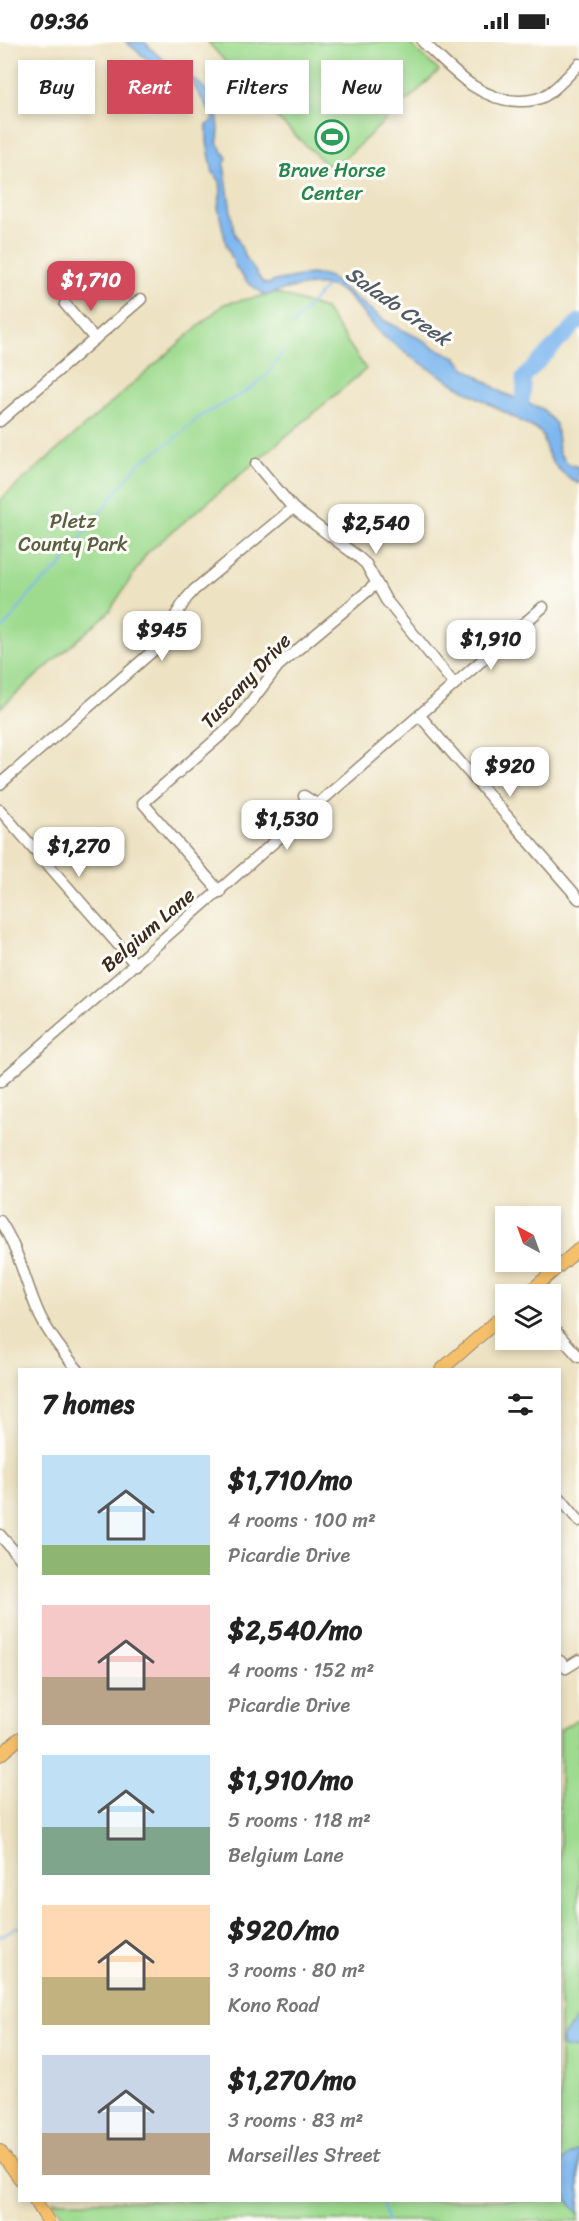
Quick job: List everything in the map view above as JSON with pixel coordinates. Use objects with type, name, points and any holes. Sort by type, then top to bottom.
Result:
[{"type":"main road","points":[[539,1284],[579,1249]]},
{"type":"main road","points":[[445,1368],[495,1324]]},
{"type":"main road","points":[[0,1755],[18,1740]]},
{"type":"main road","points":[[0,2151],[18,2176]]},
{"type":"main road","points":[[36,2202],[48,2221]]},
{"type":"street","points":[[423,42],[477,89],[493,97],[514,101],[534,101],[549,94],[579,64]]},
{"type":"street","points":[[0,421],[141,300]]},
{"type":"street","points":[[65,304],[95,339]]},
{"type":"street","points":[[256,464],[293,508],[366,564],[376,584],[405,625],[454,684]]},
{"type":"street","points":[[0,784],[153,651],[194,590],[293,508]]},
{"type":"street","name":"Tuscany Drive","points":[[220,892],[143,803],[235,723],[279,666],[376,584]]},
{"type":"street","name":"Belgium Lane","points":[[0,1082],[220,892],[543,607]]},
{"type":"street","points":[[420,716],[579,899]]},
{"type":"street","points":[[304,796],[318,805]]},
{"type":"street","points":[[0,810],[136,965]]},
{"type":"street","points":[[0,1221],[17,1250],[40,1316],[61,1350],[76,1368]]},
{"type":"street","points":[[561,1337],[579,1357]]},
{"type":"street","points":[[561,1499],[579,1521]]},
{"type":"street","points":[[0,1535],[18,1556]]},
{"type":"street","points":[[563,1664],[579,1660]]},
{"type":"green space","points":[[208,42],[408,42],[439,71],[403,104],[403,60],[321,60],[321,114],[393,114],[332,170],[273,114],[309,114],[309,60],[224,60]]},
{"type":"green space","name":"Pletz County Park","points":[[275,293],[325,309],[366,369],[147,553],[109,612],[0,708],[0,500],[224,304]]},
{"type":"green space","points":[[579,1718],[579,2221],[67,2221],[54,2202],[561,2202],[561,1729]]},
{"type":"water","points":[[126,42],[145,42],[164,60],[147,59]]},
{"type":"water","points":[[193,78],[205,89],[205,104],[193,84]]},
{"type":"water","points":[[211,114],[217,114],[219,129],[217,143],[227,158],[224,165],[234,232],[246,258],[263,283],[269,284],[310,274],[328,276],[385,321],[456,357],[463,366],[503,393],[542,409],[556,424],[559,453],[568,464],[579,467],[579,484],[555,464],[548,454],[539,431],[458,386],[400,349],[382,335],[341,291],[327,285],[309,285],[290,288],[266,296],[247,282],[236,268],[226,244],[218,207],[221,192],[220,181],[213,173],[207,142],[207,125],[213,117]]},
{"type":"water","points":[[579,2016],[579,2049],[564,2047],[561,2043],[562,2038]]},
{"type":"water","points":[[579,2149],[579,2214],[566,2197],[561,2185],[561,2166],[568,2155]]},
{"type":"waterway","points":[[293,325],[326,286]]},
{"type":"waterway","points":[[521,409],[523,378],[579,321]]},
{"type":"waterway","points":[[0,631],[32,591],[61,566],[138,464],[173,440],[201,416],[247,391],[267,375],[283,350]]},
{"type":"waterway","points":[[0,1937],[18,1928]]},
{"type":"waterway","points":[[382,2202],[388,2221]]},
{"type":"place","name":"Brave Horse Center","points":[[332,137]]},
{"type":"water label","name":"Salado Creek","points":[[398,306]]}]
